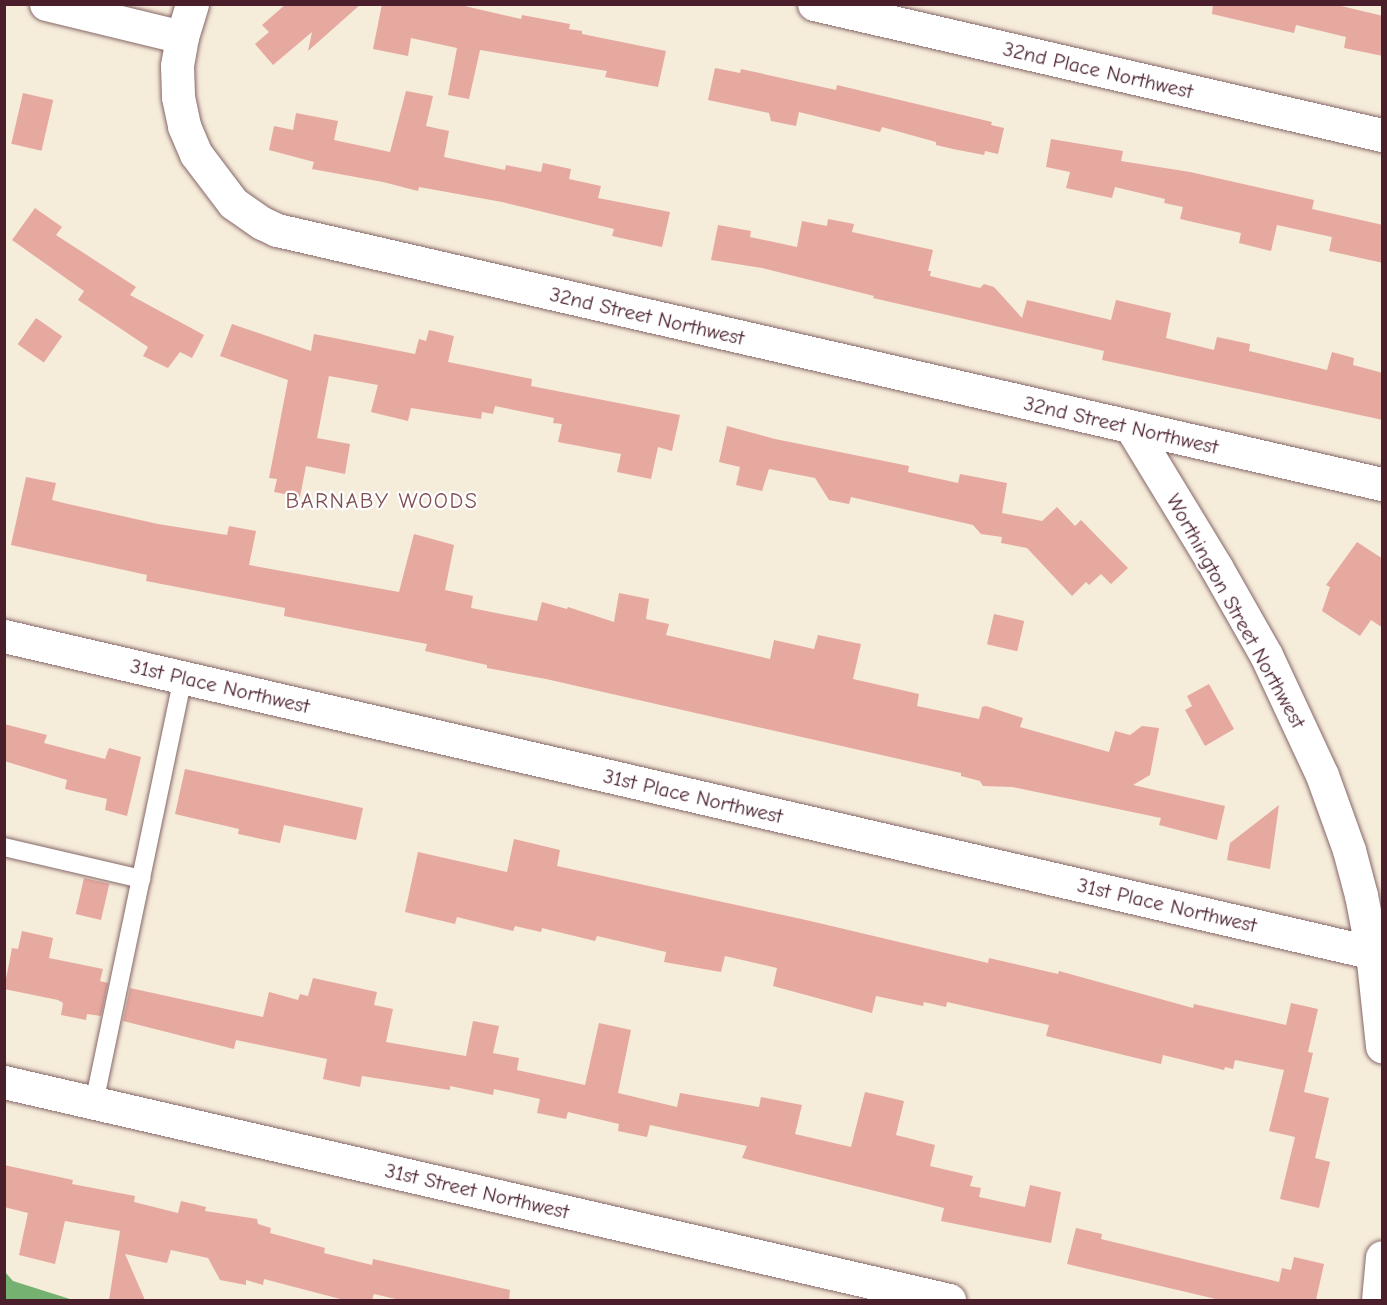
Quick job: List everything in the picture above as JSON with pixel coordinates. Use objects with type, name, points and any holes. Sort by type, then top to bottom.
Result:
[{"type":"street","points":[[46,4],[182,37],[192,4]]},
{"type":"street","name":"32nd Place Northwest","points":[[814,4],[1383,135]]},
{"type":"street","name":"32nd Street Northwest","points":[[182,37],[177,66],[178,97],[184,126],[196,154],[233,203],[262,223],[277,230],[1383,484]]},
{"type":"street","name":"Worthington Street Northwest","points":[[1131,427],[1216,567],[1266,655],[1326,783],[1349,850],[1377,953],[1383,1046]]},
{"type":"street","name":"31st Place Northwest","points":[[4,636],[1377,953]]},
{"type":"street","name":"31st Street Northwest","points":[[4,1082],[949,1300]]},
{"type":"street","points":[[1378,1300],[1383,1257]]},
{"type":"lane","points":[[94,1103],[183,678]]},
{"type":"lane","points":[[4,847],[141,879]]},
{"type":"green space","points":[[5,1272],[13,1281],[73,1300],[5,1300]]},
{"type":"building","points":[[286,4],[361,4],[308,51],[312,32],[273,65],[255,44],[269,32],[262,25]]},
{"type":"building","points":[[382,4],[456,4],[521,19],[522,15],[570,24],[569,29],[582,31],[582,34],[666,51],[658,87],[605,77],[607,71],[480,50],[469,99],[448,95],[457,48],[411,38],[408,56],[373,49]]},
{"type":"building","points":[[1213,4],[1333,4],[1383,16],[1383,56],[1344,48],[1346,37],[1296,25],[1294,33],[1212,14]]},
{"type":"building","points":[[715,68],[740,73],[741,69],[836,90],[837,85],[992,122],[991,125],[1004,128],[998,154],[985,151],[984,155],[953,149],[882,127],[880,132],[799,112],[796,126],[771,121],[769,113],[708,100]]},
{"type":"building","points":[[406,91],[433,96],[426,126],[449,131],[444,157],[505,170],[506,165],[541,172],[543,163],[571,169],[569,179],[601,186],[598,198],[670,212],[662,247],[612,236],[614,229],[502,202],[419,187],[418,191],[312,169],[314,162],[269,150],[274,126],[293,130],[296,113],[338,121],[334,140],[390,152]]},
{"type":"building","points":[[23,93],[53,100],[42,151],[11,144]]},
{"type":"building","points":[[1051,139],[1123,151],[1121,161],[1190,172],[1314,200],[1312,209],[1383,225],[1383,263],[1329,251],[1332,237],[1277,225],[1271,251],[1239,243],[1241,233],[1180,219],[1183,207],[1164,203],[1165,199],[1115,187],[1112,198],[1066,188],[1070,172],[1046,167]]},
{"type":"building","points":[[35,208],[62,227],[56,235],[136,287],[130,295],[204,335],[192,358],[180,352],[168,368],[143,356],[148,347],[78,300],[84,291],[12,240]]},
{"type":"building","points":[[828,219],[854,224],[852,232],[933,250],[928,271],[931,271],[930,276],[980,288],[984,284],[994,287],[1022,318],[1027,300],[1111,320],[1116,300],[1171,313],[1166,338],[1214,350],[1217,337],[1250,344],[1249,351],[1327,370],[1332,352],[1354,358],[1353,365],[1383,373],[1383,420],[1102,360],[1104,351],[873,298],[874,296],[762,268],[711,260],[718,225],[751,231],[750,237],[797,247],[802,221],[827,226]]},
{"type":"building","points":[[36,318],[62,336],[44,363],[18,344]]},
{"type":"building","points":[[232,324],[311,351],[314,334],[415,354],[419,339],[426,341],[429,330],[454,336],[448,362],[532,379],[531,386],[680,415],[672,451],[658,447],[651,479],[617,472],[621,454],[558,442],[562,424],[553,423],[554,418],[495,406],[493,414],[482,412],[481,419],[411,408],[408,421],[371,412],[378,385],[329,376],[317,438],[350,444],[345,474],[306,466],[300,497],[274,492],[277,479],[269,478],[288,380],[220,356]]},
{"type":"building","points":[[727,426],[775,439],[909,466],[908,472],[958,483],[960,474],[1007,483],[1002,513],[1042,521],[1057,507],[1075,526],[1081,520],[1128,568],[1111,584],[1101,574],[1089,585],[1086,582],[1072,596],[1027,548],[1001,543],[1002,537],[981,534],[973,525],[851,497],[849,504],[829,500],[815,478],[769,469],[762,491],[736,485],[740,467],[719,462]]},
{"type":"building","points":[[26,477],[56,483],[52,500],[68,504],[158,524],[227,535],[229,526],[256,531],[249,565],[399,592],[414,534],[454,545],[445,590],[473,596],[471,608],[537,621],[542,602],[567,609],[568,607],[614,622],[619,593],[649,599],[646,619],[669,624],[666,635],[770,659],[774,640],[814,649],[818,635],[861,644],[853,679],[919,694],[917,706],[979,719],[982,707],[986,706],[1023,718],[1020,727],[1109,752],[1115,731],[1130,735],[1142,726],[1159,728],[1150,775],[1133,785],[1225,806],[1217,840],[1159,825],[1161,818],[1012,787],[983,786],[980,781],[961,776],[961,773],[546,679],[487,668],[487,665],[425,651],[427,644],[284,616],[285,608],[146,581],[147,575],[11,545]]},
{"type":"building","points":[[1357,542],[1383,559],[1383,628],[1371,620],[1360,636],[1322,611],[1330,587],[1326,585]]},
{"type":"building","points":[[994,614],[1024,621],[1017,651],[987,644]]},
{"type":"building","points":[[1209,684],[1234,729],[1205,746],[1185,710],[1192,706],[1187,696]]},
{"type":"building","points":[[4,724],[47,735],[44,743],[105,759],[109,748],[141,757],[127,816],[105,810],[107,799],[65,789],[67,780],[4,761]]},
{"type":"building","points":[[185,769],[363,808],[356,840],[284,825],[280,843],[238,834],[239,829],[175,814]]},
{"type":"building","points":[[1279,805],[1270,869],[1227,860],[1230,843]]},
{"type":"building","points":[[514,839],[560,850],[557,866],[806,920],[988,963],[989,958],[1058,974],[1059,971],[1193,1008],[1194,1004],[1286,1025],[1291,1003],[1318,1009],[1308,1052],[1313,1053],[1304,1092],[1329,1098],[1315,1158],[1330,1162],[1319,1208],[1280,1199],[1295,1137],[1269,1131],[1284,1070],[1235,1060],[1233,1069],[1225,1067],[1224,1070],[1163,1055],[1161,1064],[1046,1036],[1049,1025],[947,1002],[946,1007],[924,1002],[923,1006],[876,996],[872,1013],[773,986],[777,968],[725,956],[721,972],[664,962],[666,952],[597,936],[595,941],[542,928],[541,932],[515,926],[513,931],[457,917],[455,924],[405,912],[418,852],[507,872]]},
{"type":"building","points":[[84,878],[109,884],[101,920],[76,914]]},
{"type":"building","points":[[22,931],[53,938],[49,958],[103,969],[100,981],[108,983],[101,1016],[87,1014],[86,1020],[61,1015],[63,1003],[58,1000],[4,989],[12,948],[18,949]]},
{"type":"building","points":[[313,978],[377,992],[374,1005],[393,1009],[386,1042],[466,1056],[473,1021],[499,1026],[493,1053],[519,1058],[517,1070],[585,1085],[599,1023],[631,1030],[618,1093],[677,1107],[680,1093],[759,1107],[761,1097],[802,1105],[795,1134],[851,1147],[865,1092],[904,1101],[896,1135],[935,1145],[930,1166],[973,1176],[970,1186],[981,1188],[979,1197],[1025,1207],[1030,1185],[1061,1192],[1051,1243],[941,1221],[944,1208],[742,1158],[747,1146],[650,1125],[647,1137],[618,1131],[619,1124],[568,1112],[566,1119],[537,1113],[540,1099],[494,1089],[493,1095],[450,1086],[450,1090],[362,1076],[360,1087],[323,1079],[327,1059],[236,1040],[234,1049],[123,1021],[130,988],[263,1017],[269,992],[298,1000],[300,994],[308,996]]},
{"type":"building","points":[[4,1165],[73,1180],[72,1184],[135,1196],[134,1202],[178,1213],[181,1201],[206,1207],[205,1211],[257,1219],[258,1224],[271,1228],[270,1233],[325,1248],[324,1253],[372,1265],[373,1259],[510,1290],[509,1300],[400,1300],[374,1294],[372,1300],[344,1300],[264,1279],[263,1285],[246,1280],[246,1285],[220,1280],[208,1258],[171,1250],[167,1263],[125,1254],[145,1300],[109,1300],[120,1231],[65,1221],[55,1264],[19,1255],[28,1213],[4,1207]]},
{"type":"building","points":[[1076,1228],[1102,1234],[1101,1239],[1279,1282],[1282,1268],[1291,1270],[1294,1257],[1324,1264],[1316,1300],[1220,1300],[1067,1264]]},
{"type":"district","name":"BARNABY WOODS","points":[[382,502]]}]
